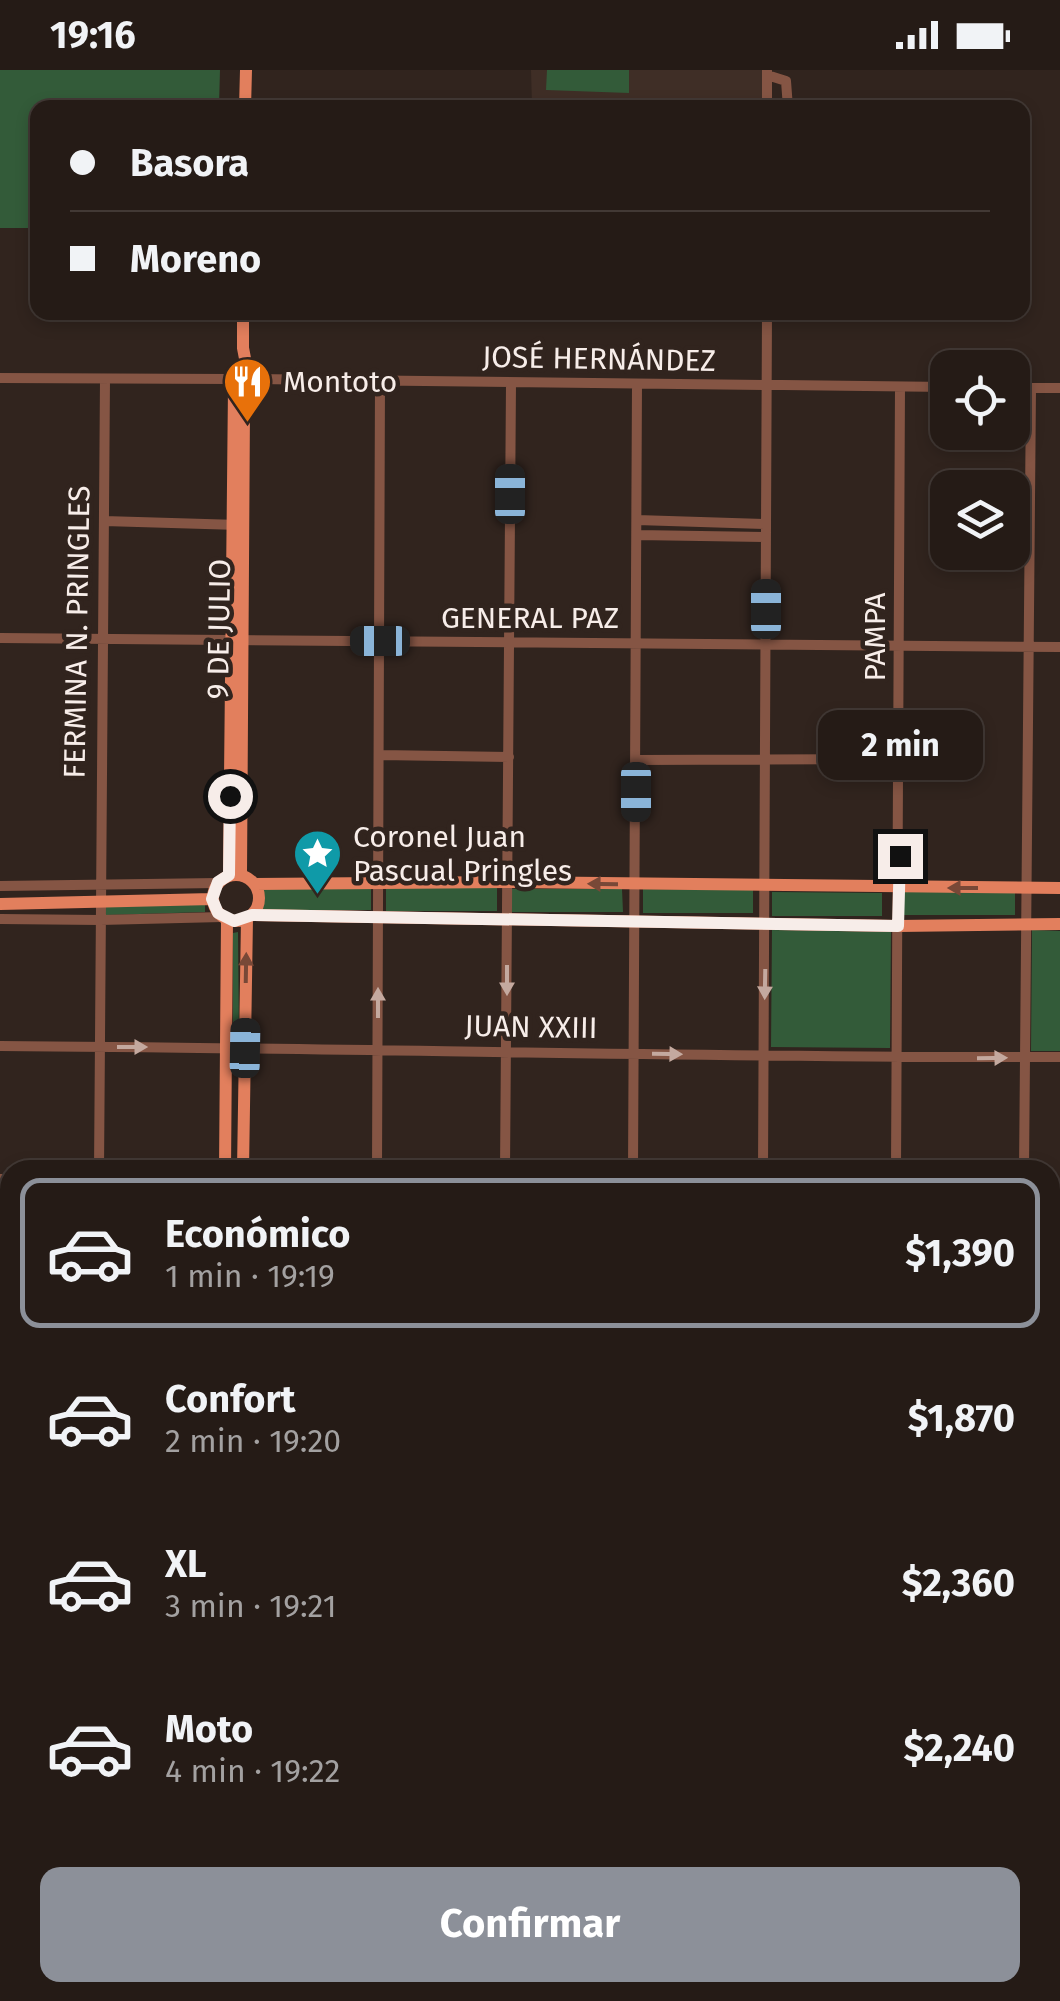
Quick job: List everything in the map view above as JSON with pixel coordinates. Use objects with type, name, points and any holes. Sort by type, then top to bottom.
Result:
[{"type":"main road","points":[[246,70],[246,100]]},
{"type":"main road","name":"9 DE JULIO","points":[[229,878],[236,756],[243,320]]},
{"type":"main road","points":[[0,904],[212,899],[229,878],[254,884],[508,882],[1060,888]]},
{"type":"main road","points":[[243,1160],[250,917],[258,903],[254,884]]},
{"type":"main road","points":[[212,899],[224,918],[225,1160]]},
{"type":"main road","points":[[224,918],[379,916],[898,926],[1060,924]]},
{"type":"street","points":[[768,100],[768,72],[786,81],[787,100]]},
{"type":"street","points":[[763,1160],[767,320]]},
{"type":"street","name":"JOSÉ HERNÁNDEZ","points":[[0,378],[930,387]]},
{"type":"street","name":"FERMINA N. PRINGLES","points":[[99,1160],[105,379]]},
{"type":"street","points":[[377,1160],[380,382]]},
{"type":"street","points":[[505,1160],[510,383]]},
{"type":"street","points":[[633,1160],[637,384]]},
{"type":"street","name":"PAMPA","points":[[896,1160],[900,387]]},
{"type":"street","points":[[1024,1160],[1031,388],[1060,388]]},
{"type":"street","points":[[104,520],[239,524]]},
{"type":"street","points":[[637,520],[766,524]]},
{"type":"street","points":[[637,535],[766,537]]},
{"type":"street","name":"GENERAL PAZ","points":[[0,638],[1060,647]]},
{"type":"street","points":[[380,755],[509,756]]},
{"type":"street","points":[[636,760],[899,760]]},
{"type":"street","points":[[0,886],[99,886],[229,878]]},
{"type":"street","points":[[0,919],[224,918]]},
{"type":"street","name":"JUAN XXIII","points":[[0,1046],[897,1060],[1060,1058]]},
{"type":"shaded area","points":[[531,70],[763,70],[764,100],[532,100]]},
{"type":"green space","points":[[0,70],[220,70],[219,100],[30,100],[30,228],[0,228]]},
{"type":"green space","points":[[547,70],[629,70],[629,93],[546,90]]},
{"type":"green space","points":[[260,887],[371,887],[371,910],[260,910]]},
{"type":"green space","points":[[386,887],[497,887],[497,911],[386,911]]},
{"type":"green space","points":[[512,889],[622,889],[623,912],[512,912]]},
{"type":"green space","points":[[643,889],[753,890],[753,913],[643,913]]},
{"type":"green space","points":[[772,892],[882,893],[882,916],[772,916]]},
{"type":"green space","points":[[904,892],[1015,892],[1015,915],[904,915]]},
{"type":"green space","points":[[205,904],[205,912],[106,915],[106,907]]},
{"type":"green space","points":[[772,930],[891,932],[890,1048],[771,1047]]},
{"type":"green space","points":[[1032,930],[1060,931],[1060,1051],[1031,1051]]},
{"type":"green space","points":[[238,932],[237,1038],[233,1035],[233,933]]},
{"type":"place","name":"Montoto","points":[[248,424]]},
{"type":"place","name":"Coronel Juan Pascual Pringles","points":[[318,896]]},
{"type":"route","points":[[230,796],[229,875],[218,882],[212,899],[218,913],[234,921],[252,915],[898,926],[900,856]]}]
